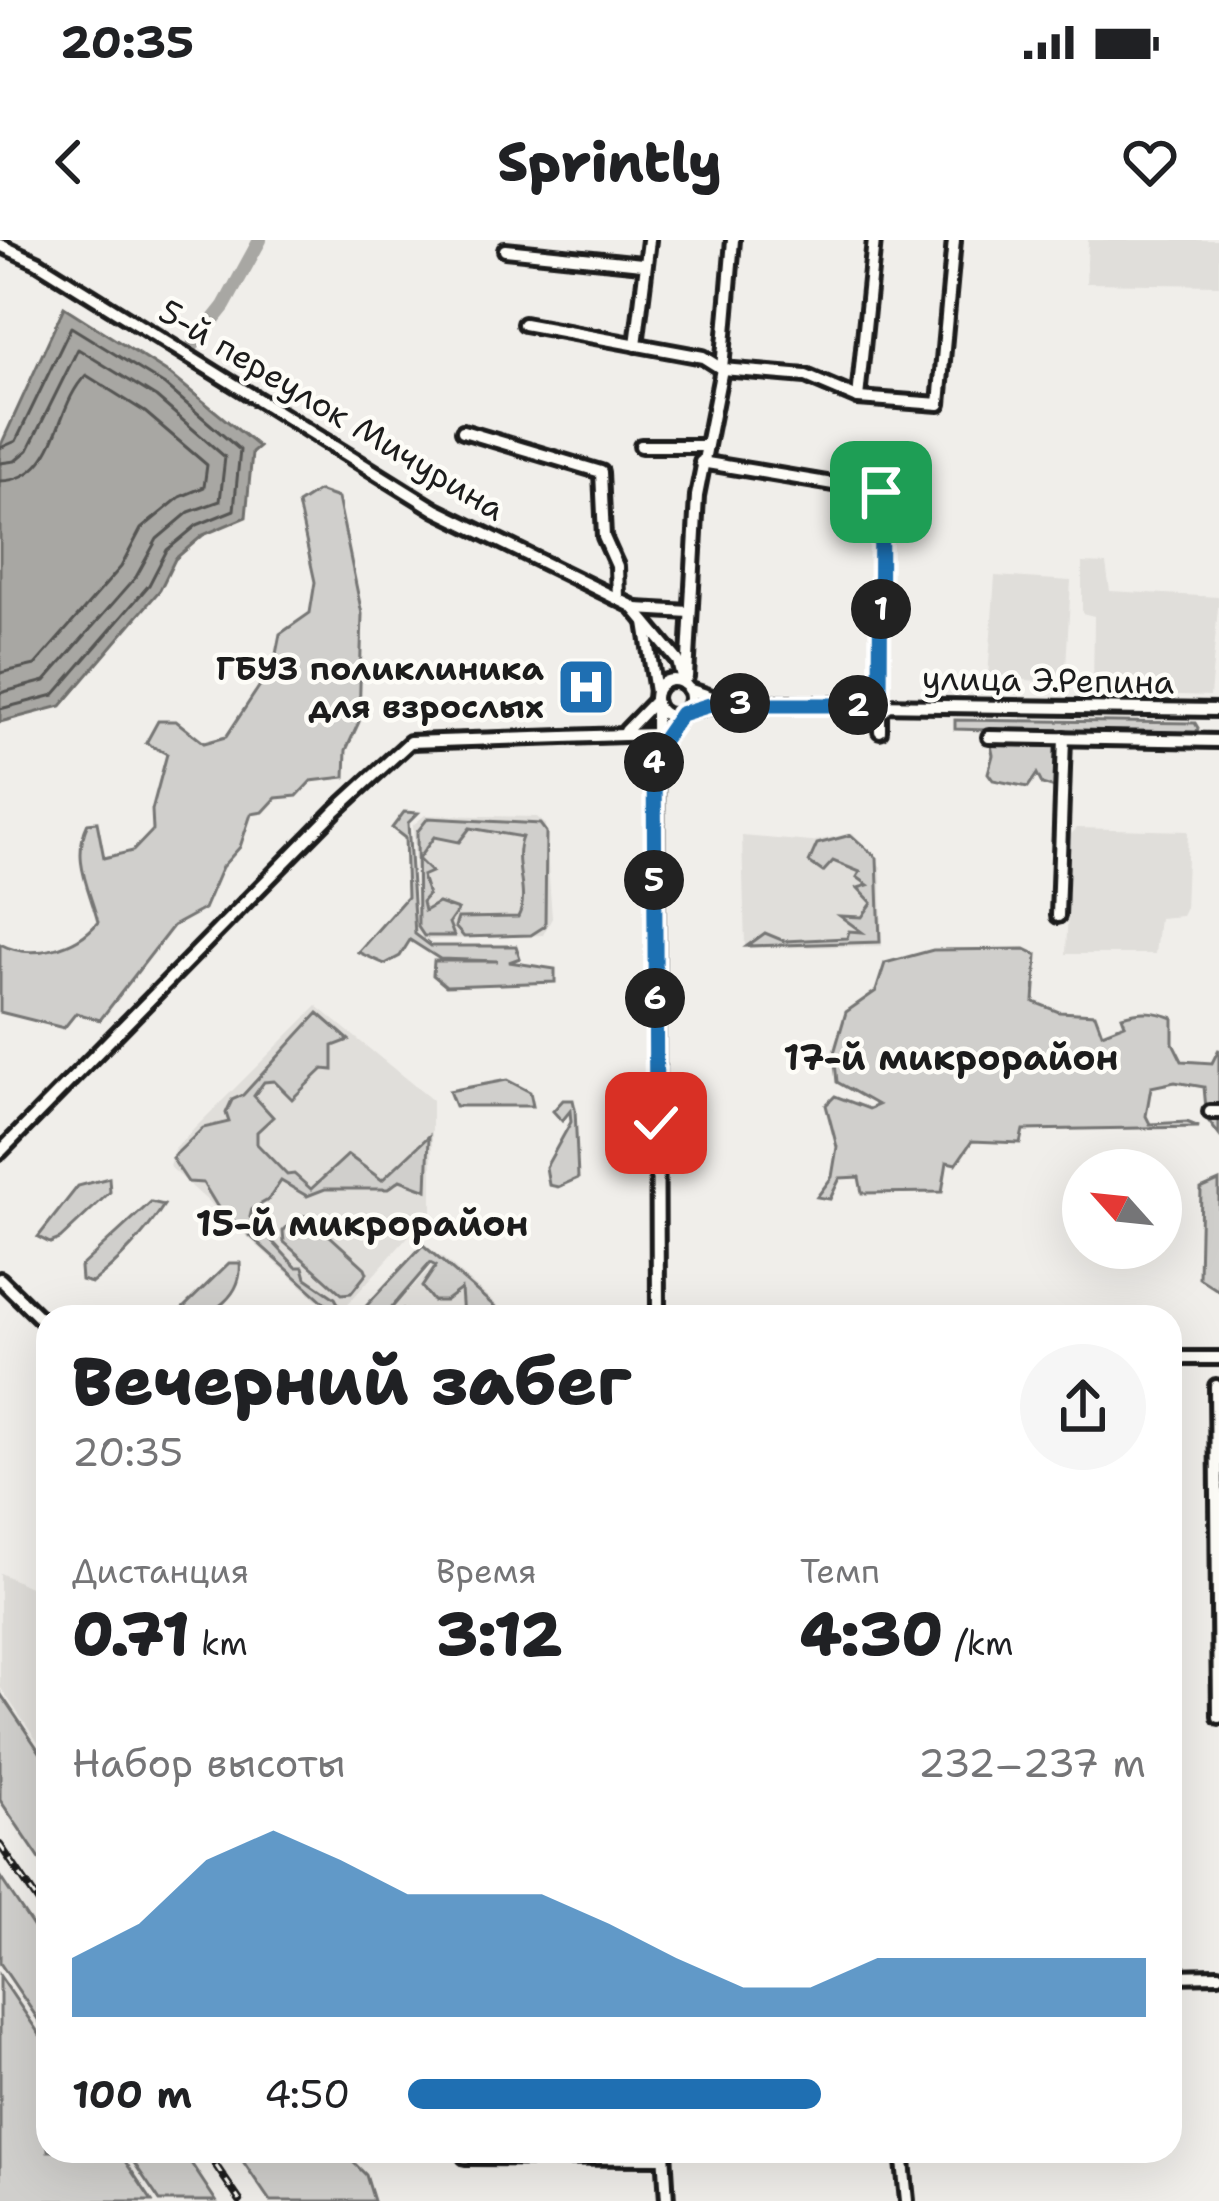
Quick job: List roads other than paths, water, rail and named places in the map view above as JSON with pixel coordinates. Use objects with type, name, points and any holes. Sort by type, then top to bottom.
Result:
[{"type":"street","points":[[636,345],[642,264],[649,240]]},
{"type":"street","points":[[654,753],[683,713],[701,462],[722,369],[733,240]]},
{"type":"street","points":[[857,398],[874,240]]},
{"type":"street","points":[[524,324],[703,357],[722,369],[806,376],[857,398],[939,404],[954,240]]},
{"type":"street","name":"5-й переулок Мичурина","points":[[0,244],[436,510],[618,598],[638,612],[678,661],[686,686]]},
{"type":"street","points":[[506,250],[642,264]]},
{"type":"street","points":[[463,431],[601,472],[604,537],[617,566],[618,598]]},
{"type":"street","points":[[641,446],[704,446]]},
{"type":"street","points":[[701,462],[881,492],[880,731]]},
{"type":"street","points":[[658,1305],[656,699],[650,633],[638,612],[690,612]]},
{"type":"street","points":[[615,734],[634,726],[665,683],[686,686]]},
{"type":"street","name":"улица Э.Репина","points":[[686,686],[733,703]]},
{"type":"street","points":[[656,699],[668,716],[683,713]]},
{"type":"street","name":"улица Э.Репина","points":[[683,713],[733,703],[1219,710]]},
{"type":"street","points":[[0,1152],[335,810],[410,742],[655,734]]},
{"type":"street","points":[[989,737],[1219,741]]},
{"type":"street","points":[[1058,916],[1064,738]]},
{"type":"street","points":[[0,1279],[36,1314]]},
{"type":"street","points":[[1182,1358],[1219,1358]]},
{"type":"street","points":[[1216,1386],[1219,1717]]},
{"type":"street","points":[[1182,1976],[1219,1975]]},
{"type":"street","points":[[665,2163],[667,2201]]},
{"type":"street","points":[[903,2163],[907,2201]]},
{"type":"water","points":[[64,307],[171,375],[259,447],[252,453],[246,517],[203,535],[175,559],[160,590],[61,706],[0,722],[0,447]]},
{"type":"waterway","points":[[193,345],[224,306],[260,240]]},
{"type":"railway","points":[[0,1845],[36,1898]]},
{"type":"railway","points":[[214,2163],[240,2201]]},
{"type":"place","name":"ГБУЗ поликлиника для взрослых","points":[[586,687]]},
{"type":"district","name":"17-й микрорайон","points":[[951,1057]]},
{"type":"district","name":"15-й микрорайон","points":[[362,1223]]}]
